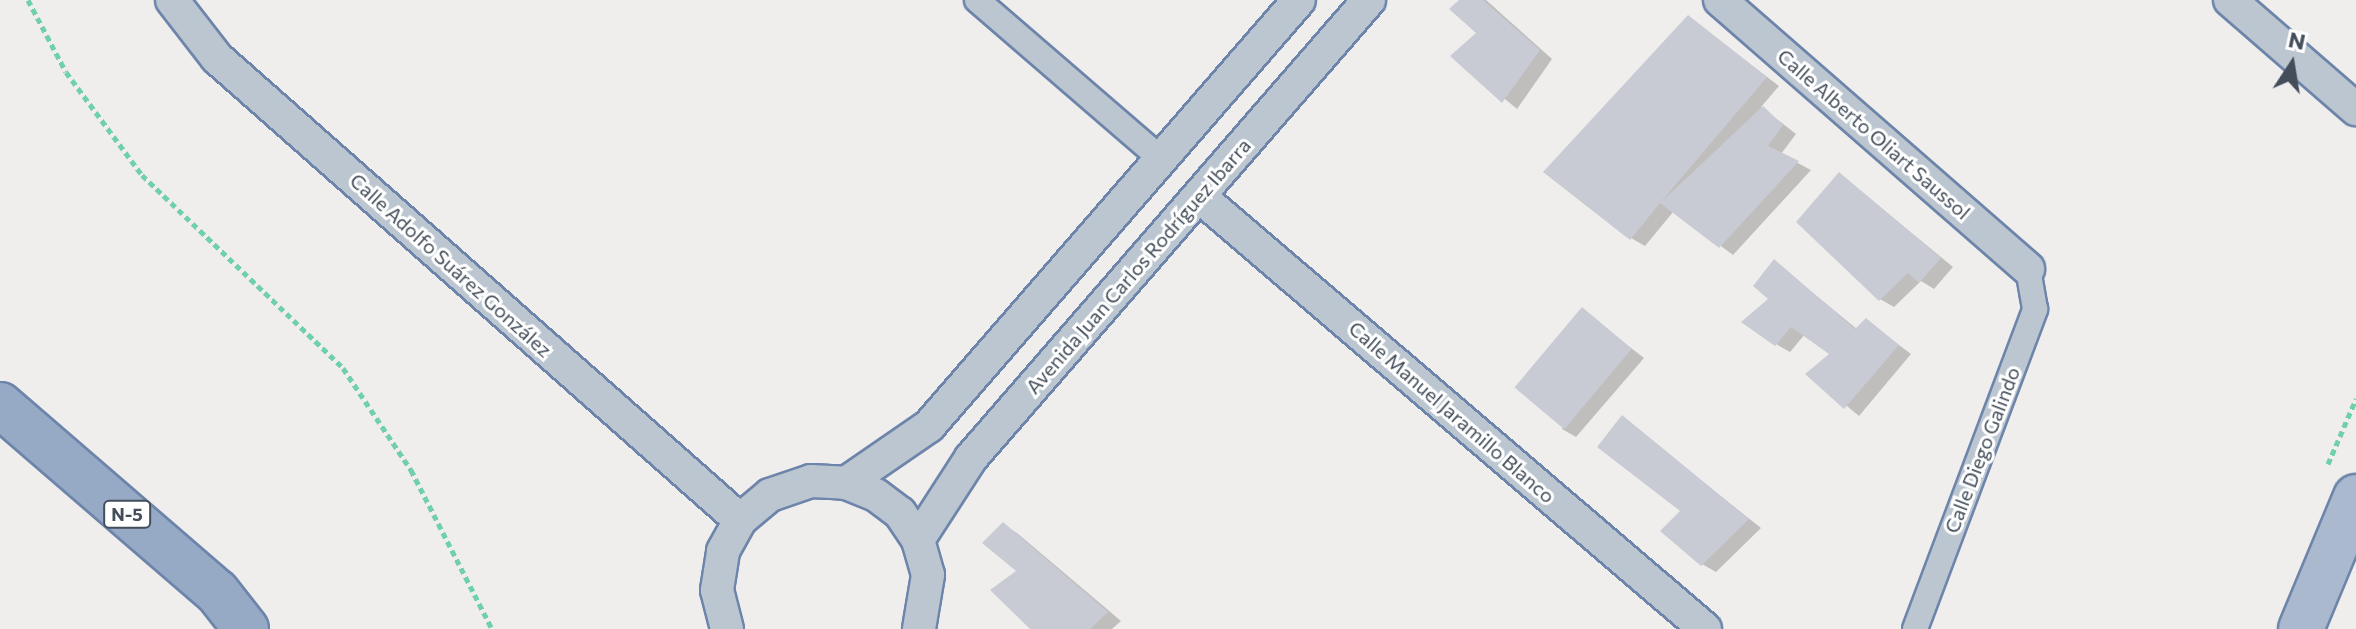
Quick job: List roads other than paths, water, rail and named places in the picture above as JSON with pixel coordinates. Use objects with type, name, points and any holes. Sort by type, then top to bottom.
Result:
[{"type":"highway","name":"N-5","points":[[0,405],[217,592],[246,629]]},
{"type":"main road","points":[[2301,629],[2356,497]]},
{"type":"street","name":"Calle Adolfo Suárez González","points":[[172,0],[217,58],[740,520]]},
{"type":"street","points":[[977,0],[1161,159]]},
{"type":"street","points":[[846,483],[929,426],[1299,0]]},
{"type":"street","name":"Avenida Juan Carlos Rodríguez Ibarra","points":[[918,540],[971,458],[1369,0]]},
{"type":"street","name":"Calle Alberto Oliart Saussol","points":[[1720,0],[2028,269]]},
{"type":"street","points":[[2230,0],[2356,109]]},
{"type":"street","name":"Calle Manuel Jaramillo Blanco","points":[[1199,196],[1705,629]]},
{"type":"street","name":"Calle Diego Galindo","points":[[1915,629],[2035,309],[2028,269]]},
{"type":"street","points":[[727,629],[717,590],[723,551],[740,520],[770,495],[811,481],[846,483],[876,495],[900,513],[918,540],[928,575],[925,626]]}]
